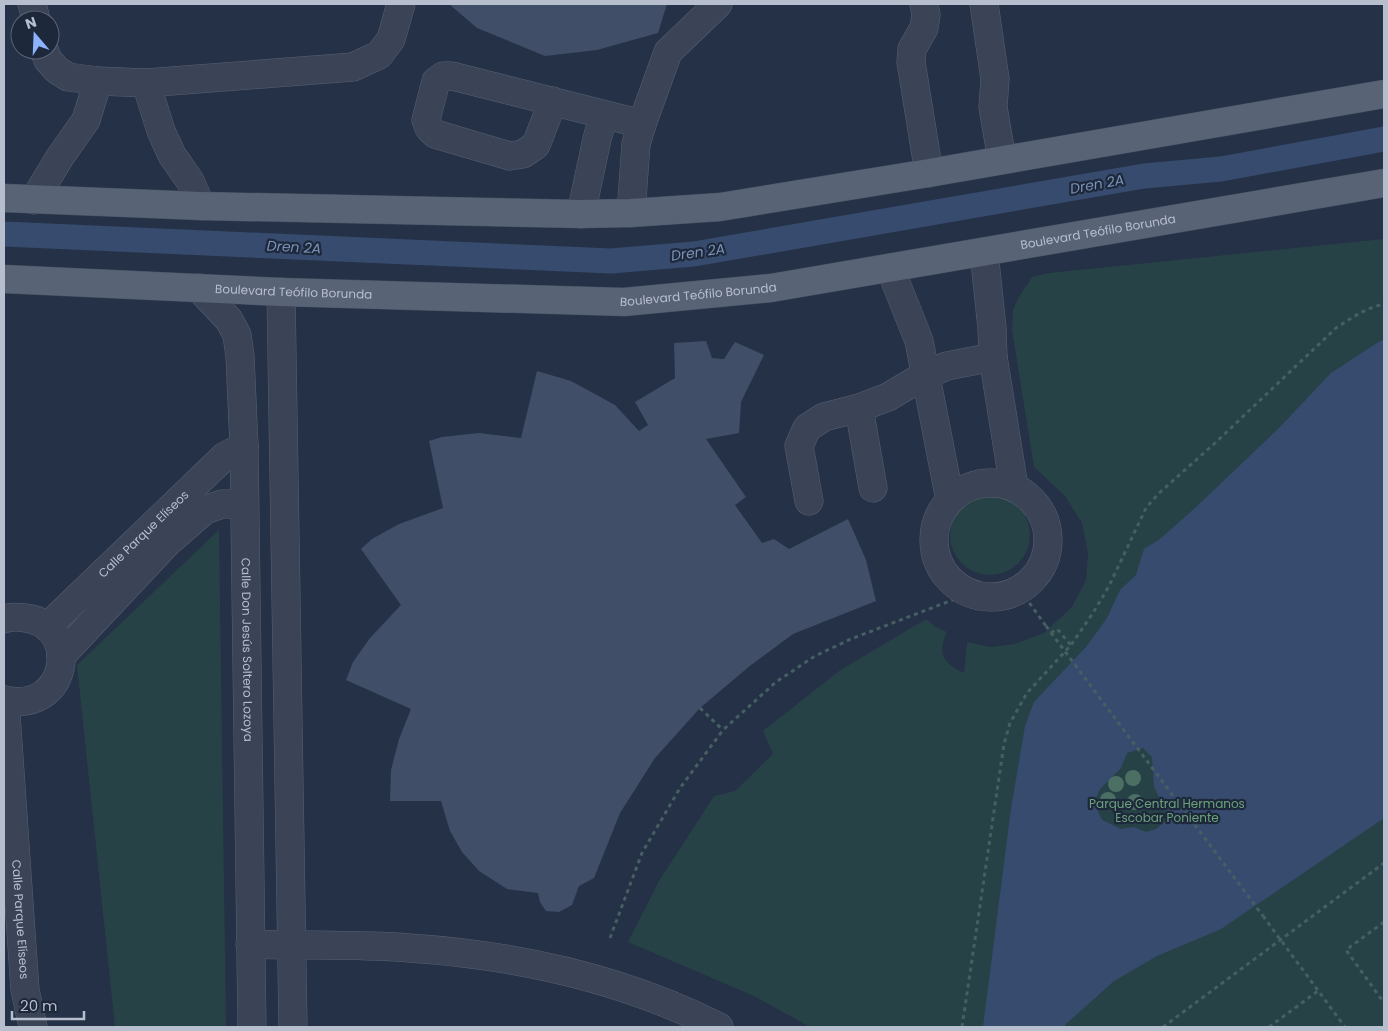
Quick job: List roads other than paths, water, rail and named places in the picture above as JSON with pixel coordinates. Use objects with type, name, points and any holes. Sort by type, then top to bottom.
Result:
[{"type":"main road","points":[[4,198],[202,206],[581,214],[631,213],[720,207],[929,173],[1384,94]]},
{"type":"main road","name":"Boulevard Teófilo Borunda","points":[[4,279],[281,292],[624,302],[771,288],[1384,182]]},
{"type":"street","points":[[48,60],[57,70],[68,77],[98,81],[146,83],[353,67],[379,54],[391,39],[401,4]]},
{"type":"street","points":[[631,213],[636,144],[668,52],[718,4]]},
{"type":"street","points":[[924,4],[926,15],[924,28],[912,50],[911,62],[929,173]]},
{"type":"street","points":[[984,4],[996,79],[993,107],[1002,160]]},
{"type":"street","points":[[34,200],[60,157],[86,120],[98,81]]},
{"type":"street","points":[[146,83],[161,131],[172,155],[190,181],[202,206]]},
{"type":"street","points":[[553,101],[642,124]]},
{"type":"street","points":[[581,214],[604,115]]},
{"type":"street","points":[[984,252],[993,357],[1014,487]]},
{"type":"street","points":[[890,268],[919,341],[950,500]]},
{"type":"street","name":"Calle Don Jesús Soltero Lozoya","points":[[199,288],[228,320],[237,335],[240,356],[244,456],[252,1027]]},
{"type":"street","points":[[281,292],[293,1027]]},
{"type":"street","points":[[808,501],[800,446],[807,428],[824,417],[858,408],[888,397],[925,375],[947,366],[993,357]]},
{"type":"street","points":[[858,408],[874,488]]},
{"type":"street","name":"Calle Parque Elíseos","points":[[61,656],[225,456],[244,456]]},
{"type":"street","points":[[244,456],[284,468]]},
{"type":"street","points":[[997,483],[1014,487],[1029,497],[1040,510],[1047,527],[1049,544],[1045,562],[1036,577],[1020,590],[1005,596],[987,598],[968,594],[953,584],[941,569],[934,552],[934,533],[939,516],[950,500],[964,490],[980,484],[997,483]]},
{"type":"street","name":"Calle Parque Elíseos","points":[[47,627],[160,535],[205,510],[222,504],[244,504]]},
{"type":"street","points":[[4,619],[21,616],[35,620],[47,627],[57,640],[61,656],[60,670],[54,683],[45,693],[32,700],[18,702],[4,700]]},
{"type":"street","name":"Calle Parque Elíseos","points":[[4,700],[15,989],[33,1027]]},
{"type":"street","points":[[250,944],[410,948],[495,957],[576,974],[635,991],[719,1027]]},
{"type":"water","points":[[1384,340],[1384,818],[1221,929],[1157,956],[1114,981],[1064,1027],[983,1027],[1011,809],[1025,726],[1034,702],[1086,647],[1107,618],[1120,590],[1136,575],[1144,549],[1160,539],[1195,508],[1279,428],[1331,373]],"holes":[[[1143,748],[1152,757],[1154,786],[1165,812],[1166,821],[1156,829],[1146,832],[1134,827],[1121,829],[1102,820],[1094,803],[1100,789],[1121,768],[1127,753]]]},
{"type":"waterway","name":"Dren 2A","points":[[4,234],[611,261],[694,254],[1144,176],[1221,169],[1384,139]]},
{"type":"park label","name":"Parque Central Hermanos Escobar Poniente","points":[[1167,811]]}]
